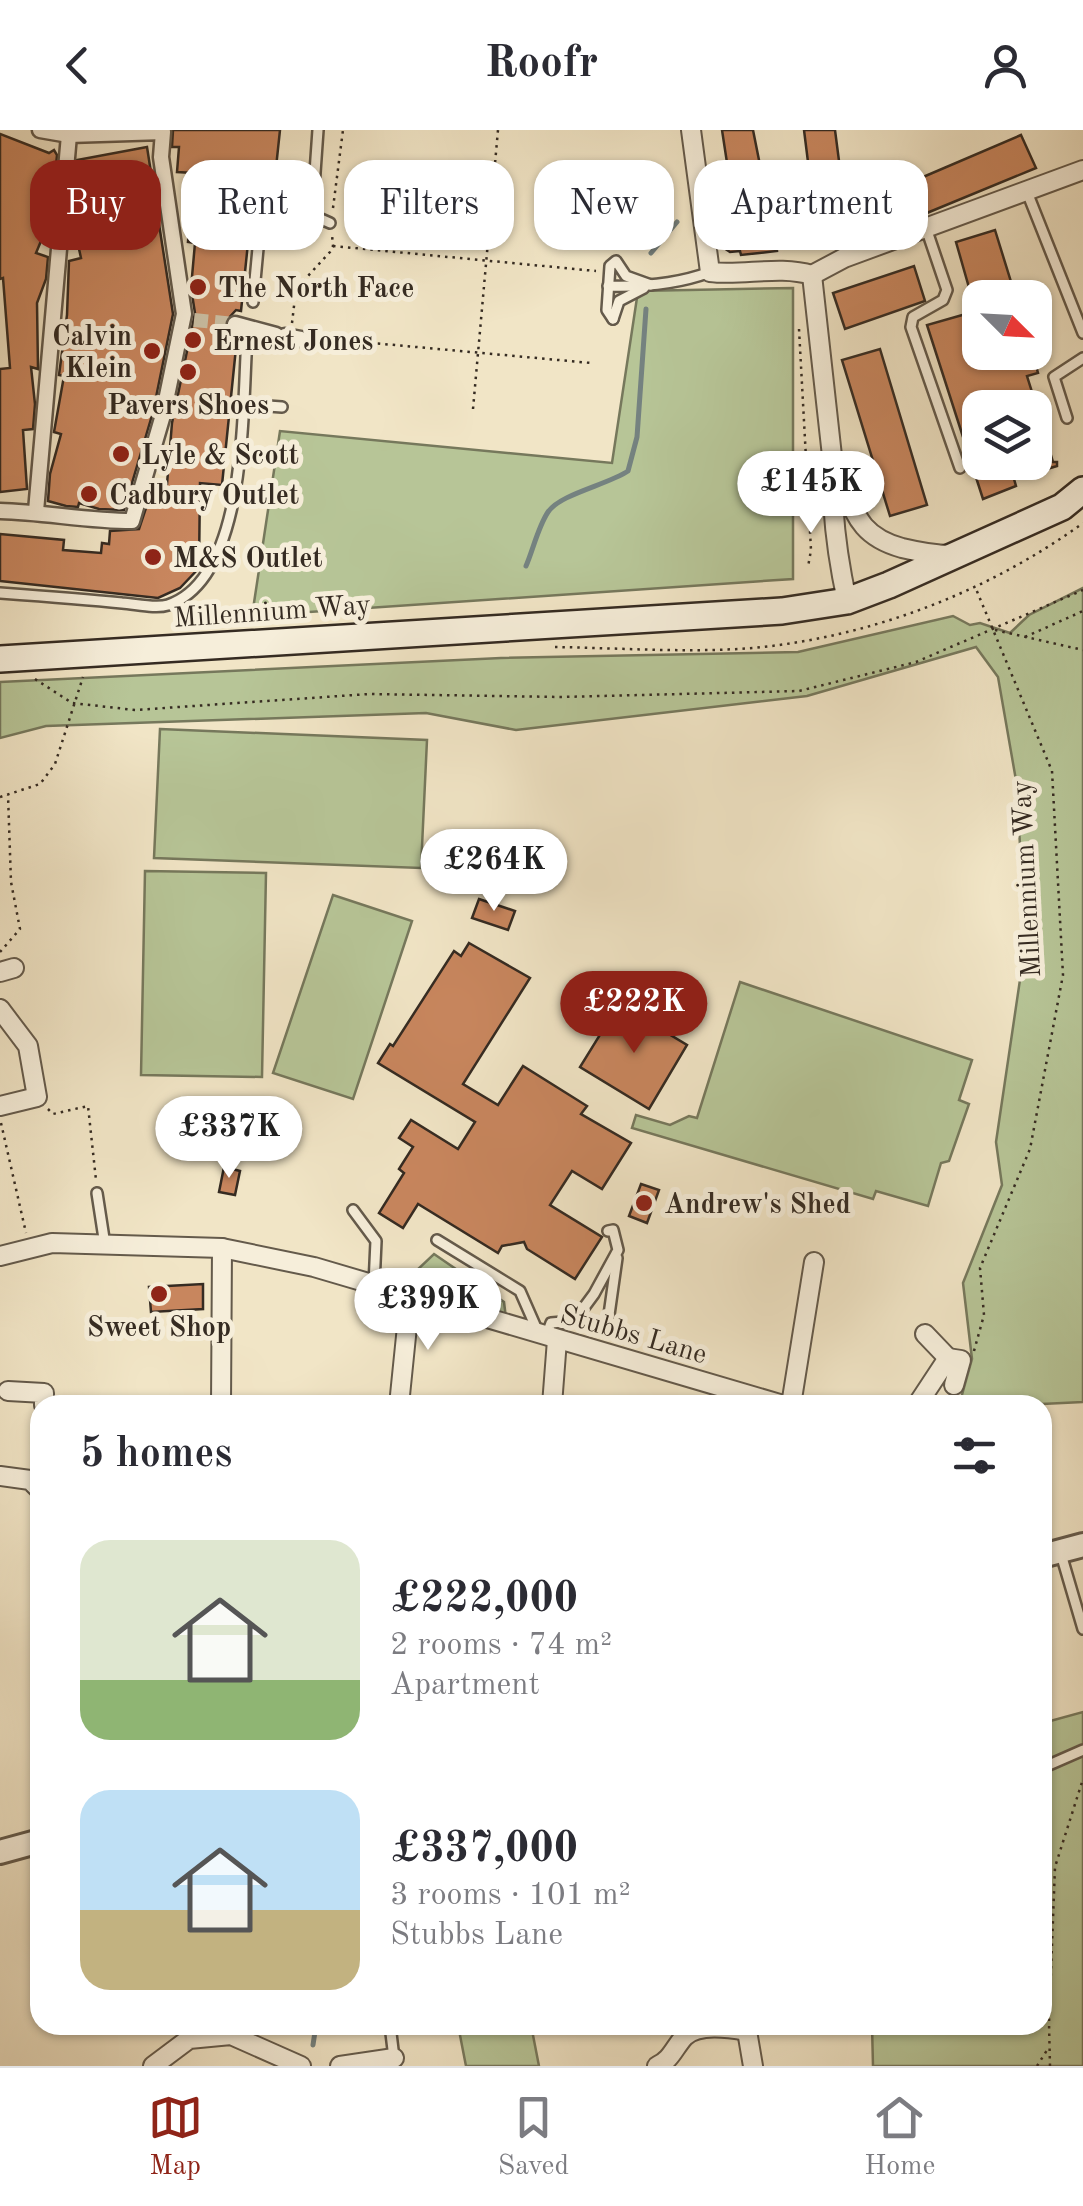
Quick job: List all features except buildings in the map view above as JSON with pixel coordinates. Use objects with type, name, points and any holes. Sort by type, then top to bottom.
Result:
[{"type":"main road","name":"Millennium Way","points":[[0,659],[416,631],[500,630],[782,610],[847,600],[1062,506],[1083,490]]},
{"type":"street","points":[[0,510],[132,521],[188,320],[161,157],[162,132],[69,136],[40,130]]},
{"type":"street","points":[[691,130],[710,272],[794,270],[812,275],[868,250]]},
{"type":"street","points":[[36,512],[69,136]]},
{"type":"street","points":[[928,227],[1083,170]]},
{"type":"street","points":[[812,275],[833,465],[837,554],[847,600]]},
{"type":"street","points":[[235,324],[288,337]]},
{"type":"street","points":[[833,465],[851,506],[879,542],[932,556],[957,554]]},
{"type":"street","points":[[0,1009],[28,1046],[37,1097],[0,1106]]},
{"type":"street","name":"Stubbs Lane","points":[[0,1256],[52,1243],[222,1248],[314,1267],[748,1395]]},
{"type":"street","points":[[221,1395],[222,1248]]},
{"type":"street","points":[[793,1395],[814,1262]]},
{"type":"street","points":[[401,1395],[410,1296]]},
{"type":"street","points":[[925,1334],[961,1360],[954,1385]]},
{"type":"street","points":[[547,1337],[551,1395]]},
{"type":"street","points":[[922,1395],[949,1349]]},
{"type":"street","points":[[8,1391],[44,1395]]},
{"type":"street","points":[[0,1476],[30,1479]]},
{"type":"street","points":[[0,1852],[30,1844]]},
{"type":"street","points":[[154,2066],[189,2039],[231,2035],[301,2066]]},
{"type":"street","points":[[656,2066],[687,2035]]},
{"type":"street","points":[[747,2035],[753,2066]]},
{"type":"street","points":[[340,2066],[394,2062]]},
{"type":"lane","points":[[316,160],[318,130]]},
{"type":"lane","points":[[1027,192],[1083,333]]},
{"type":"lane","points":[[324,220],[330,223]]},
{"type":"lane","points":[[928,234],[947,290],[943,300],[913,317],[912,326],[960,468]]},
{"type":"lane","points":[[254,302],[258,250]]},
{"type":"lane","points":[[616,261],[626,276],[651,285],[619,301],[613,318],[607,310],[610,266],[616,261]]},
{"type":"lane","points":[[608,286],[651,285],[710,272]]},
{"type":"lane","points":[[0,593],[166,606],[190,592],[220,553],[236,478],[247,338]]},
{"type":"lane","points":[[1067,418],[1054,376],[1083,358]]},
{"type":"lane","points":[[242,404],[282,407]]},
{"type":"lane","points":[[97,1192],[105,1245]]},
{"type":"lane","points":[[352,1210],[376,1241],[374,1286]]},
{"type":"lane","points":[[608,1232],[614,1230],[618,1250],[608,1329]]},
{"type":"lane","points":[[437,1240],[520,1291],[547,1337]]},
{"type":"lane","points":[[547,1337],[551,1323],[574,1321],[618,1250]]},
{"type":"lane","points":[[1062,1551],[1083,1629]]},
{"type":"lane","points":[[1052,1764],[1083,1750]]},
{"type":"lane","points":[[391,2035],[394,2062]]},
{"type":"path","points":[[343,130],[330,223],[333,246],[296,289],[288,337],[591,363]]},
{"type":"path","points":[[473,409],[498,130]]},
{"type":"path","points":[[333,246],[601,272],[601,261],[616,261]]},
{"type":"path","points":[[799,331],[811,550],[808,567],[837,554]]},
{"type":"path","name":"Millennium Way","points":[[972,1359],[984,1315],[980,1268],[1030,1149],[1062,975],[1052,771],[976,588]]},
{"type":"path","points":[[25,673],[72,703],[135,710],[370,694],[562,697],[799,691],[916,662],[1083,590]]},
{"type":"path","points":[[1024,637],[1083,611]]},
{"type":"path","points":[[993,630],[1083,650]]},
{"type":"path","points":[[0,797],[40,784],[55,764],[84,675]]},
{"type":"path","points":[[0,952],[20,930],[11,882],[8,796]]},
{"type":"path","points":[[37,1097],[53,1114],[88,1106],[97,1192]]},
{"type":"path","points":[[0,1118],[30,1249]]},
{"type":"path","points":[[1052,1974],[1055,1867],[1083,1778]]},
{"type":"path","points":[[1050,2035],[1050,2066]]},
{"type":"path","points":[[1037,2066],[1050,2045]]},
{"type":"green space","points":[[793,288],[793,579],[252,616],[280,431],[612,463],[638,291]]},
{"type":"green space","points":[[1083,588],[1083,1402],[1052,1404],[1052,1395],[962,1395],[972,1359],[963,1283],[1002,1185],[996,1142],[1025,946],[1017,786],[998,677],[976,647],[807,696],[516,730],[426,713],[46,726],[0,738],[0,682],[501,658],[798,652],[953,616],[970,625],[980,623],[1010,633],[1029,615]]},
{"type":"green space","points":[[160,729],[427,740],[421,868],[154,858]]},
{"type":"green space","points":[[145,871],[266,873],[262,1077],[141,1075]]},
{"type":"green space","points":[[333,895],[412,921],[353,1099],[273,1073]]},
{"type":"green space","points":[[740,982],[972,1060],[959,1100],[969,1104],[949,1161],[941,1163],[928,1206],[876,1191],[873,1199],[632,1128],[636,1115],[670,1125],[689,1116],[697,1118]]},
{"type":"green space","points":[[434,1254],[504,1302],[506,1318],[416,1284],[416,1271]]},
{"type":"green space","points":[[1083,1712],[1083,2066],[873,2066],[872,2035],[1052,2035],[1052,1721]]},
{"type":"green space","points":[[460,2035],[533,2035],[539,2066],[466,2066]]},
{"type":"waterway","points":[[651,253],[677,222]]},
{"type":"waterway","points":[[526,566],[541,525],[554,506],[628,471],[637,437],[646,309]]},
{"type":"waterway","points":[[313,2045],[314,2035]]},
{"type":"tunnel","points":[[194,320],[235,324]]},
{"type":"place","name":"The North Face","points":[[198,287]]},
{"type":"place","name":"Ernest Jones","points":[[193,340]]},
{"type":"place","name":"Calvin Klein","points":[[152,351]]},
{"type":"place","name":"Pavers Shoes","points":[[188,372]]},
{"type":"place","name":"Lyle & Scott","points":[[121,454]]},
{"type":"place","name":"Cadbury Outlet","points":[[89,494]]},
{"type":"place","name":"M&S Outlet","points":[[153,557]]},
{"type":"place","name":"Andrew's Shed","points":[[644,1203]]},
{"type":"place","name":"Sweet Shop","points":[[159,1294]]}]
